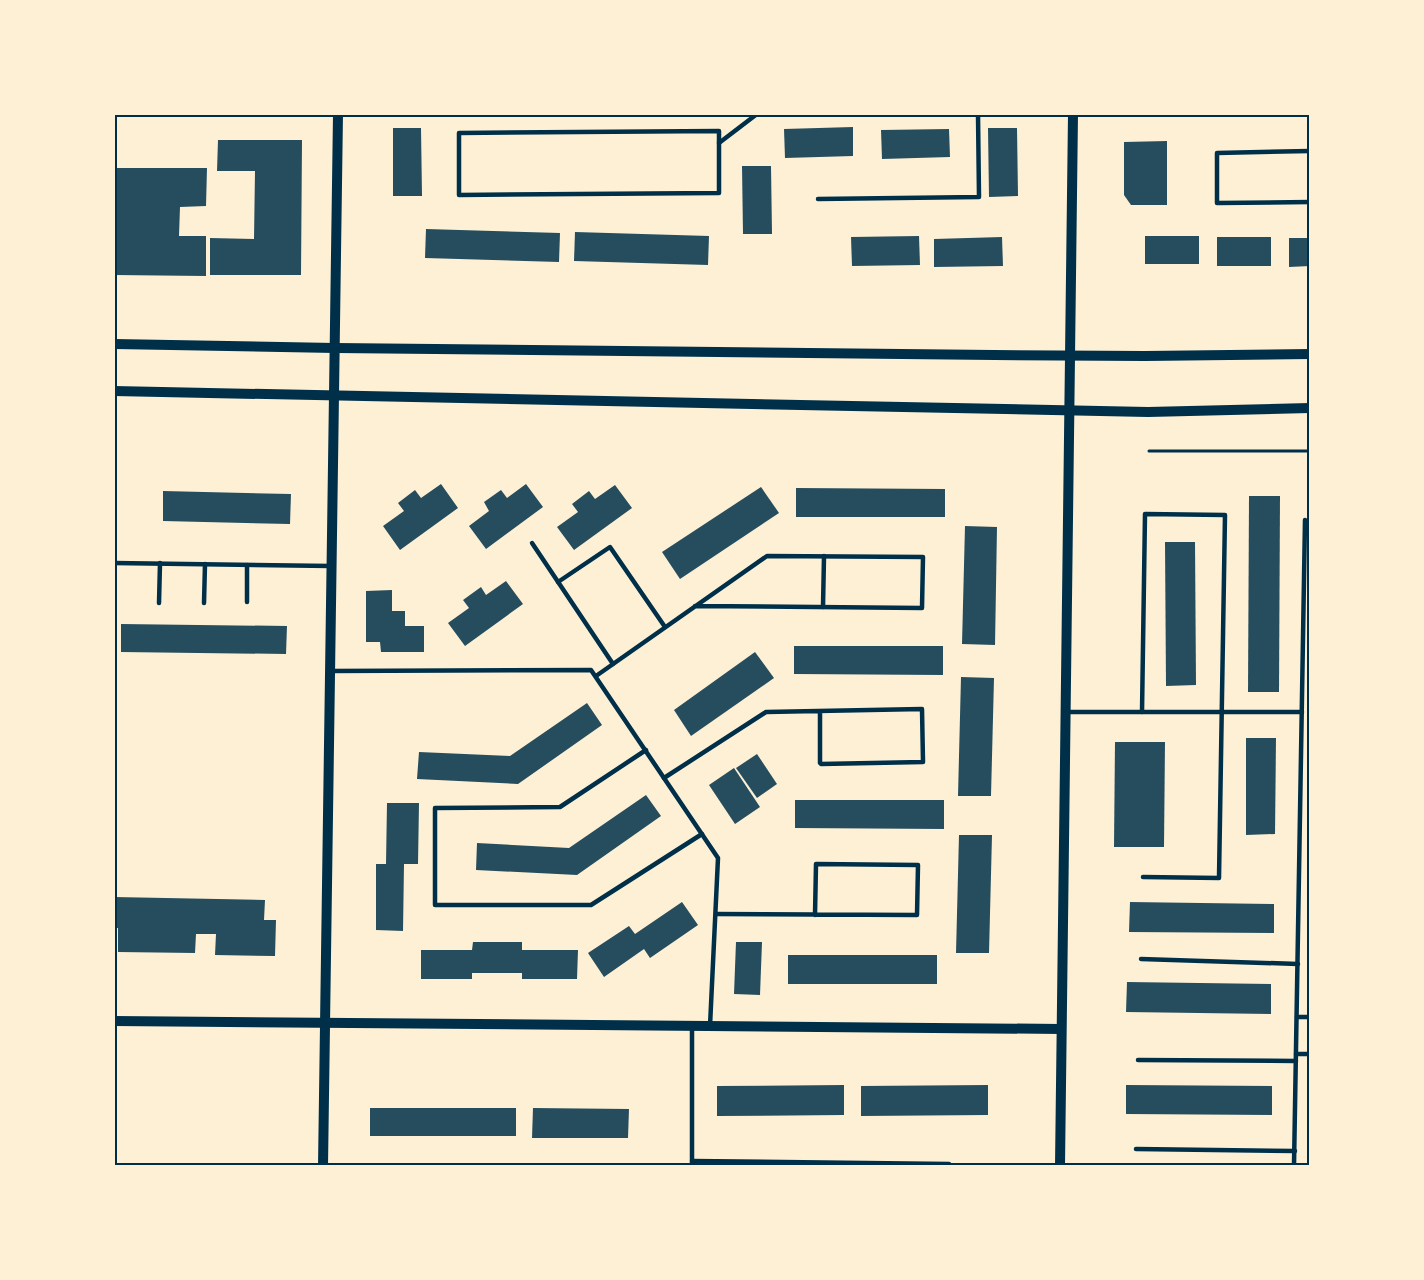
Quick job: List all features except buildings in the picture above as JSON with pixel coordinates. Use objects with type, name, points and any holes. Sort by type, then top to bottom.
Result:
[{"type":"street","points":[[323,1166],[338,114]]},
{"type":"street","points":[[1060,1166],[1073,114]]},
{"type":"street","points":[[114,344],[1070,356],[1310,354]]},
{"type":"street","points":[[114,391],[1069,411],[1148,412],[1310,408]]},
{"type":"street","points":[[114,1021],[1061,1029]]},
{"type":"lane","points":[[719,143],[757,114]]},
{"type":"lane","points":[[818,199],[979,197],[978,114]]},
{"type":"lane","points":[[719,131],[719,143],[719,193],[459,195],[459,133],[719,131]]},
{"type":"lane","points":[[1310,151],[1216,153],[1217,203],[1310,202]]},
{"type":"lane","points":[[1142,712],[1145,514],[1225,515],[1219,878],[1143,877]]},
{"type":"lane","points":[[1294,1166],[1305,520]]},
{"type":"lane","points":[[532,543],[613,664]]},
{"type":"lane","points":[[558,582],[610,547],[665,627]]},
{"type":"lane","points":[[596,676],[665,627],[695,606],[767,556],[923,557],[922,608],[695,606]]},
{"type":"lane","points":[[824,556],[824,607]]},
{"type":"lane","points":[[114,563],[331,566]]},
{"type":"lane","points":[[159,603],[160,563]]},
{"type":"lane","points":[[204,603],[205,564]]},
{"type":"lane","points":[[247,565],[247,602]]},
{"type":"lane","points":[[1303,606],[1310,605]]},
{"type":"lane","points":[[330,671],[591,670],[718,858],[710,1026]]},
{"type":"lane","points":[[664,778],[766,712],[922,709],[923,762],[821,764],[820,711]]},
{"type":"lane","points":[[1065,712],[1302,712]]},
{"type":"lane","points":[[1301,736],[1310,736]]},
{"type":"lane","points":[[646,750],[560,807],[435,808],[435,905],[591,905],[702,834]]},
{"type":"lane","points":[[716,914],[815,915],[917,915],[918,865],[816,864],[815,915]]},
{"type":"lane","points":[[1141,959],[1298,964]]},
{"type":"lane","points":[[1297,1017],[1310,1017]]},
{"type":"lane","points":[[693,1026],[692,1164],[949,1164]]},
{"type":"lane","points":[[1296,1054],[1310,1054]]},
{"type":"lane","points":[[1138,1060],[1296,1061]]},
{"type":"lane","points":[[1136,1149],[1295,1151]]},
{"type":"path","points":[[1149,451],[1310,451]]}]
